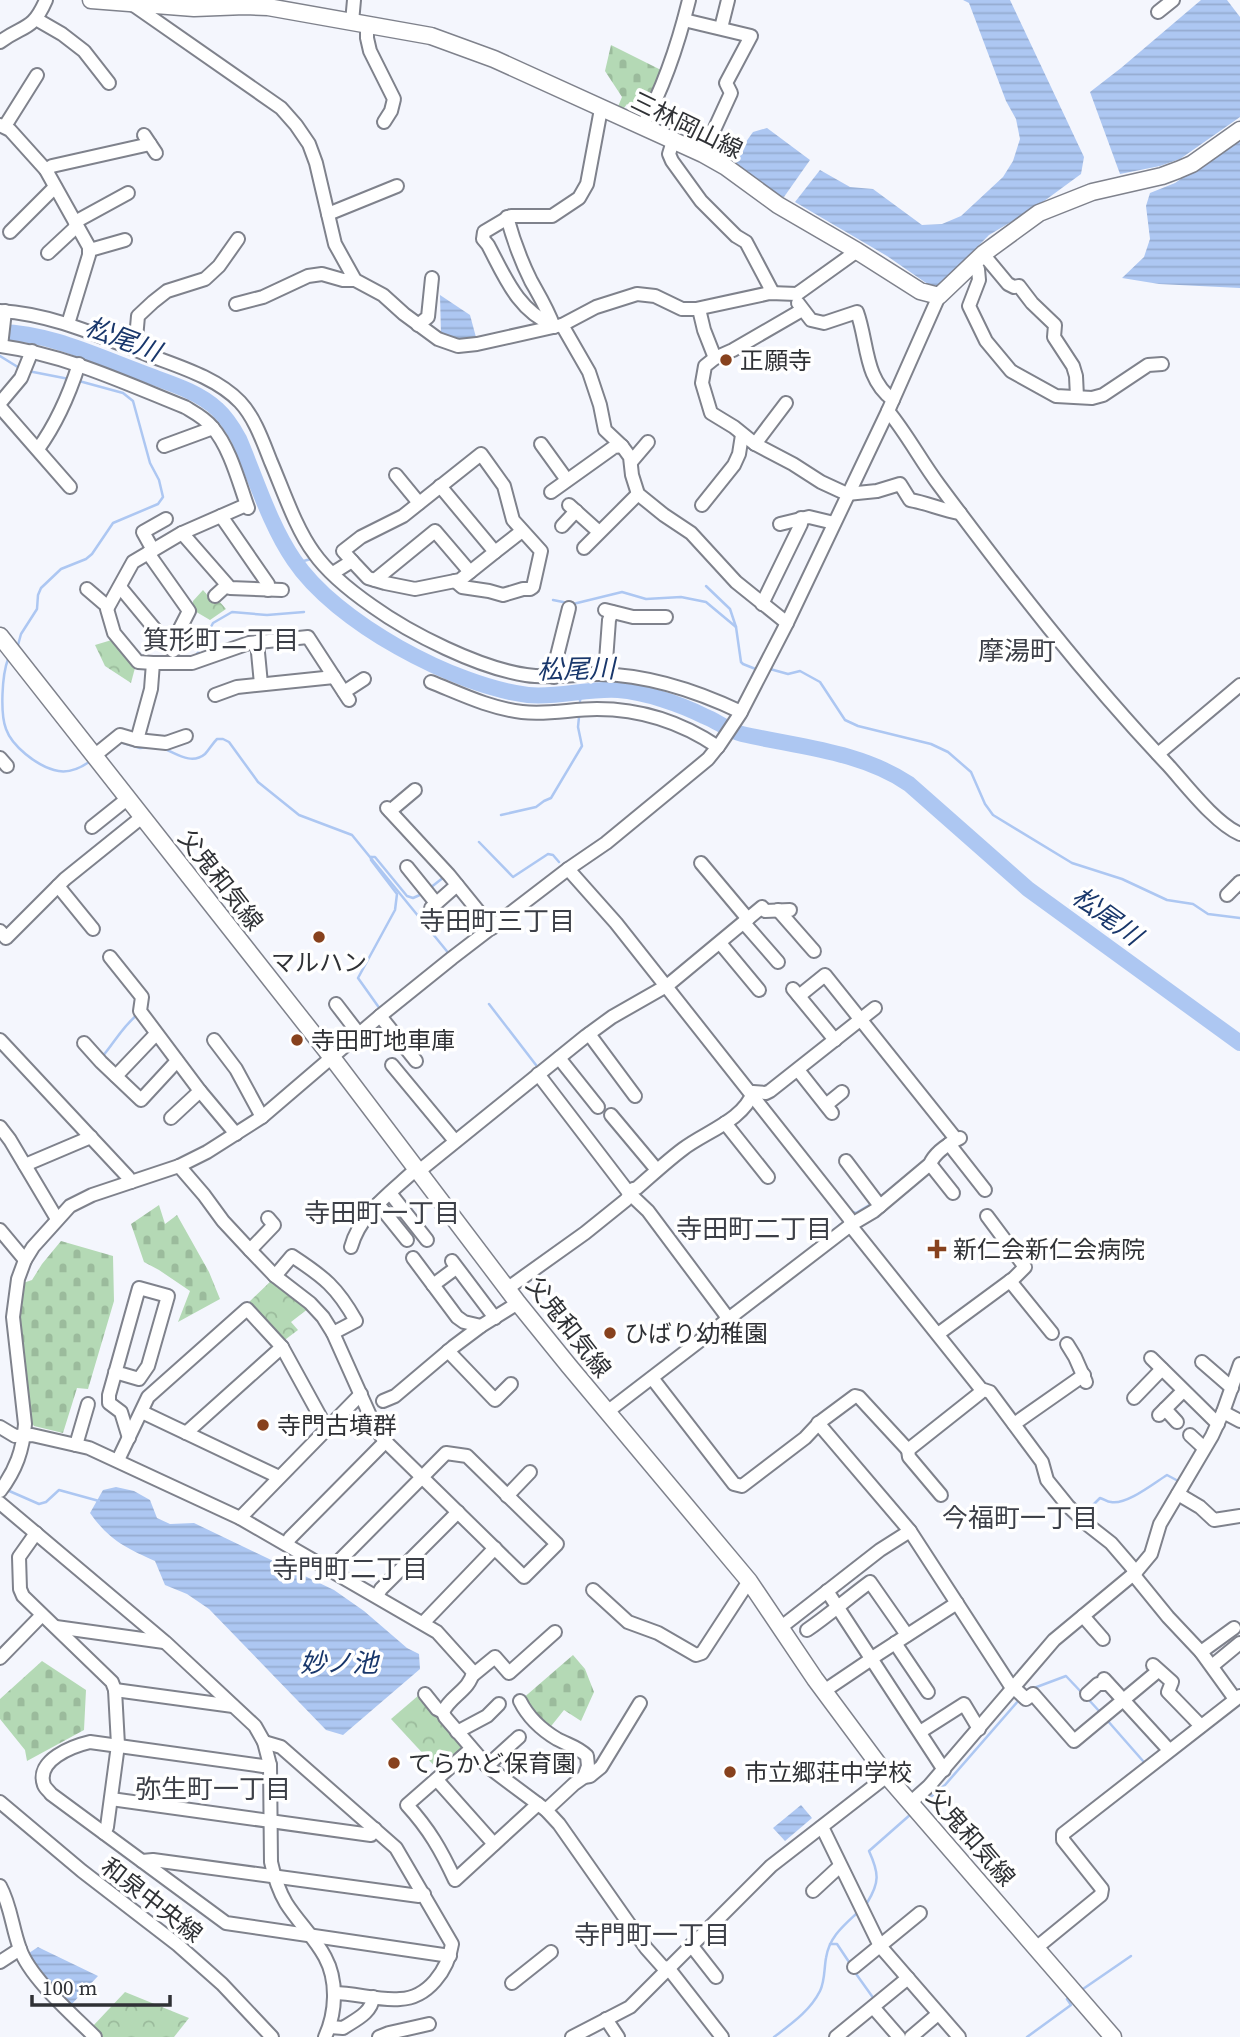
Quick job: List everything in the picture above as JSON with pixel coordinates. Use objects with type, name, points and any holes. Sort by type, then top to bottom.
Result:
[{"type":"main road","name":"三林岡山線","points":[[91,0],[194,8],[268,7],[452,42],[703,154],[726,167],[778,205],[920,291],[939,296]]},
{"type":"main road","points":[[939,296],[977,259],[1039,213],[1092,191],[1178,170],[1192,164],[1240,130]]},
{"type":"main road","name":"父鬼和気線","points":[[0,636],[419,1171],[518,1303],[748,1581],[887,1776],[1113,2037]]},
{"type":"street","points":[[0,42],[28,27],[36,19],[46,0]]},
{"type":"street","points":[[354,0],[359,23],[370,51],[394,99],[384,122]]},
{"type":"street","points":[[642,127],[658,100],[689,0]]},
{"type":"street","points":[[721,28],[728,0]]},
{"type":"street","points":[[1158,12],[1173,0]]},
{"type":"street","points":[[132,5],[281,108],[296,125],[309,144],[335,244],[355,280]]},
{"type":"street","points":[[36,19],[79,42],[107,76]]},
{"type":"street","points":[[684,19],[751,36],[726,83],[731,93],[703,154]]},
{"type":"street","points":[[37,75],[33,89],[2,125],[46,170],[90,250],[68,324]]},
{"type":"street","points":[[556,325],[530,313],[521,304],[483,239],[484,232],[508,217],[552,216],[579,198],[587,184],[601,109]]},
{"type":"street","points":[[673,141],[669,154],[672,161],[701,201],[736,236],[746,242],[773,293]]},
{"type":"street","points":[[46,170],[52,166],[91,162],[150,144]]},
{"type":"street","points":[[328,214],[378,189],[397,186]]},
{"type":"street","points":[[10,232],[17,218],[55,187]]},
{"type":"street","points":[[48,254],[76,224],[120,193]]},
{"type":"street","points":[[508,217],[513,238],[530,279],[556,325],[589,372],[605,430],[622,446],[631,462],[638,494],[691,533],[736,582],[786,623]]},
{"type":"street","points":[[135,350],[138,316],[167,291],[205,279],[219,266],[238,239]]},
{"type":"street","points":[[90,250],[125,240]]},
{"type":"street","points":[[236,303],[263,297],[308,276],[322,274],[343,280],[355,280],[383,295],[438,339],[458,346],[556,325],[596,307],[637,294],[655,296],[682,309],[699,309],[773,293],[797,294],[858,251]]},
{"type":"street","points":[[977,259],[1009,284],[1019,286],[1055,325],[1054,337],[1073,366],[1077,397]]},
{"type":"street","points":[[977,259],[979,281],[969,306],[986,341],[1011,370],[1056,396],[1092,398],[1103,395],[1148,365],[1162,364]]},
{"type":"street","points":[[418,325],[428,317],[432,278]]},
{"type":"street","points":[[792,294],[811,320],[824,323],[856,312],[863,327],[873,378],[935,481],[1082,668],[1222,823],[1240,834]]},
{"type":"street","points":[[0,1491],[10,1478],[20,1456],[25,1424],[6,1318],[25,1260],[57,1219],[70,1206],[92,1195],[179,1166],[207,1152],[262,1117],[380,1016],[568,869],[606,843],[708,759],[741,713],[786,623],[891,405],[939,296]]},
{"type":"street","points":[[699,309],[715,358]]},
{"type":"street","points":[[802,310],[705,366],[702,383],[710,413],[754,444],[847,494],[877,491],[900,484],[910,500],[960,513]]},
{"type":"street","points":[[108,607],[133,562],[182,533],[247,507],[224,445],[214,428],[201,416],[79,364],[1,346],[3,312],[21,313],[68,324],[197,374],[240,402],[256,427],[313,552],[372,606],[418,633],[509,672],[540,677],[605,674],[650,680],[708,696],[741,713]]},
{"type":"street","points":[[32,351],[21,378],[0,405],[70,487]]},
{"type":"street","points":[[38,449],[51,430],[79,364]]},
{"type":"street","points":[[754,444],[786,403]]},
{"type":"street","points":[[164,446],[214,428]]},
{"type":"street","points":[[702,505],[734,465],[743,435]]},
{"type":"street","points":[[631,462],[648,442]]},
{"type":"street","points":[[541,444],[567,480]]},
{"type":"street","points":[[551,492],[614,447],[622,446]]},
{"type":"street","points":[[455,581],[462,587],[503,595],[530,589],[533,587],[541,551],[513,520],[504,486],[481,454],[403,516],[361,537],[342,551],[368,578],[415,589],[455,581],[460,580],[522,531]]},
{"type":"street","points":[[396,475],[419,503]]},
{"type":"street","points":[[440,486],[495,552]]},
{"type":"street","points":[[584,548],[638,494]]},
{"type":"street","points":[[562,526],[573,508],[599,532]]},
{"type":"street","points":[[221,516],[268,584],[268,590]]},
{"type":"street","points":[[780,524],[809,517],[834,523]]},
{"type":"street","points":[[761,604],[801,524],[801,518]]},
{"type":"street","points":[[166,519],[143,532],[151,552],[189,611],[170,648]]},
{"type":"street","points":[[375,580],[435,531],[470,572]]},
{"type":"street","points":[[182,533],[230,588],[282,590]]},
{"type":"street","points":[[333,573],[352,561]]},
{"type":"street","points":[[215,596],[227,586]]},
{"type":"street","points":[[120,587],[170,648],[177,658],[177,664]]},
{"type":"street","points":[[87,589],[108,607],[114,633],[138,662],[192,663],[257,642],[308,637],[346,696],[365,679]]},
{"type":"street","points":[[605,674],[612,646],[608,611],[633,617],[666,617]]},
{"type":"street","points":[[554,677],[554,668],[572,612]]},
{"type":"street","points":[[257,642],[261,684]]},
{"type":"street","points":[[137,740],[151,689],[153,663]]},
{"type":"street","points":[[215,695],[237,687],[334,677]]},
{"type":"street","points":[[430,682],[447,695],[524,712],[550,714],[595,709],[644,714],[696,732],[719,745]]},
{"type":"street","points":[[1158,754],[1240,685]]},
{"type":"street","points":[[94,756],[120,735],[166,743],[186,736]]},
{"type":"street","points":[[415,790],[388,810],[457,885],[492,928]]},
{"type":"street","points":[[92,827],[127,799]]},
{"type":"street","points":[[0,930],[6,938],[58,886],[142,817]]},
{"type":"street","points":[[701,863],[709,883],[746,921],[778,962]]},
{"type":"street","points":[[568,869],[615,923],[981,1389],[990,1392],[1042,1462],[1047,1480],[1068,1506],[1111,1544],[1168,1617],[1238,1698],[1063,1834],[1063,1840],[1102,1889],[1101,1895],[1036,1948]]},
{"type":"street","points":[[408,873],[426,891],[434,905],[457,885]]},
{"type":"street","points":[[1227,895],[1240,884]]},
{"type":"street","points":[[58,886],[86,913],[93,929]]},
{"type":"street","points":[[351,1247],[353,1231],[414,1171],[419,1171],[589,1034],[664,986],[762,907],[765,911],[784,910],[814,951]]},
{"type":"street","points":[[720,943],[759,990]]},
{"type":"street","points":[[110,957],[142,997],[140,1011],[156,1034],[236,1134]]},
{"type":"street","points":[[835,1040],[796,993],[825,975],[861,1020],[873,1042],[955,1140],[978,1174],[985,1190]]},
{"type":"street","points":[[336,1004],[359,1034]]},
{"type":"street","points":[[508,1288],[585,1233],[626,1200],[631,1191],[703,1135],[739,1114],[753,1092],[770,1091],[875,1008]]},
{"type":"street","points":[[380,1016],[416,1061]]},
{"type":"street","points":[[116,1076],[156,1034]]},
{"type":"street","points":[[589,1034],[615,1080],[635,1096]]},
{"type":"street","points":[[0,1040],[131,1182]]},
{"type":"street","points":[[214,1040],[236,1069],[262,1117]]},
{"type":"street","points":[[84,1042],[141,1100],[177,1061]]},
{"type":"street","points":[[559,1058],[588,1086],[598,1107]]},
{"type":"street","points":[[392,1065],[418,1103],[455,1141]]},
{"type":"street","points":[[798,1070],[829,1109],[842,1092]]},
{"type":"street","points":[[538,1074],[648,1211],[727,1320]]},
{"type":"street","points":[[172,1118],[200,1091]]},
{"type":"street","points":[[611,1115],[657,1170]]},
{"type":"street","points":[[725,1123],[768,1177]]},
{"type":"street","points":[[0,1127],[57,1219]]},
{"type":"street","points":[[25,1165],[91,1137]]},
{"type":"street","points":[[607,1412],[930,1164],[933,1157],[955,1140]]},
{"type":"street","points":[[846,1161],[878,1202]]},
{"type":"street","points":[[930,1164],[953,1192]]},
{"type":"street","points":[[179,1166],[250,1250],[275,1276],[310,1303],[323,1317],[333,1333],[376,1429],[386,1441],[422,1476],[457,1512],[524,1577],[557,1544],[467,1456],[446,1453],[422,1476],[336,1564],[333,1570]]},
{"type":"street","points":[[390,1193],[427,1240]]},
{"type":"street","points":[[378,1204],[407,1240]]},
{"type":"street","points":[[938,1334],[1025,1267],[1012,1256],[993,1231],[987,1216]]},
{"type":"street","points":[[250,1250],[274,1224],[268,1218]]},
{"type":"street","points":[[0,1230],[25,1260]]},
{"type":"street","points":[[275,1276],[292,1256],[324,1277],[345,1300],[356,1321],[333,1333]]},
{"type":"street","points":[[413,1258],[457,1317],[464,1322],[481,1326]]},
{"type":"street","points":[[433,1285],[454,1264],[495,1318]]},
{"type":"street","points":[[1010,1281],[1036,1321],[1052,1333]]},
{"type":"street","points":[[116,1372],[139,1379],[142,1376],[148,1366],[168,1296],[139,1288],[109,1395],[109,1403],[121,1412],[129,1438]]},
{"type":"street","points":[[383,1401],[396,1396],[448,1351],[518,1303]]},
{"type":"street","points":[[118,1460],[148,1397],[247,1309],[282,1348],[327,1429]]},
{"type":"street","points":[[1014,1424],[1050,1404],[1085,1379],[1067,1344]]},
{"type":"street","points":[[186,1433],[282,1348]]},
{"type":"street","points":[[448,1351],[495,1400],[511,1384]]},
{"type":"street","points":[[1151,1357],[1184,1391],[1220,1418],[1240,1420]]},
{"type":"street","points":[[1202,1362],[1232,1388]]},
{"type":"street","points":[[910,1803],[944,1770],[1054,1640],[1135,1573],[1151,1554],[1160,1524],[1220,1418],[1240,1364]]},
{"type":"street","points":[[1134,1398],[1144,1381],[1162,1369]]},
{"type":"street","points":[[652,1378],[734,1485],[742,1486],[805,1438],[818,1423],[855,1396],[859,1396],[908,1450],[909,1457],[938,1487]]},
{"type":"street","points":[[908,1450],[950,1419],[980,1393],[981,1389]]},
{"type":"street","points":[[1177,1422],[1162,1412],[1184,1391]]},
{"type":"street","points":[[240,1518],[361,1394]]},
{"type":"street","points":[[76,1445],[88,1404]]},
{"type":"street","points":[[142,1412],[279,1477]]},
{"type":"street","points":[[818,1423],[911,1531],[1012,1688],[1026,1699],[1033,1694],[1078,1745],[1155,1668],[1174,1678],[1168,1692],[1202,1726]]},
{"type":"street","points":[[0,1427],[15,1436],[24,1434],[89,1448],[240,1518],[437,1632],[470,1668],[473,1675]]},
{"type":"street","points":[[1190,1436],[1204,1448]]},
{"type":"street","points":[[287,1544],[386,1441]]},
{"type":"street","points":[[507,1496],[530,1472]]},
{"type":"street","points":[[1178,1494],[1200,1507],[1214,1520],[1240,1516]]},
{"type":"street","points":[[0,1503],[164,1642],[255,1726],[264,1742],[270,1765],[271,1862],[274,1876],[285,1902],[325,1957],[331,1972],[334,1993],[327,2032],[343,2028],[366,2013],[373,2004],[373,1997]]},
{"type":"street","points":[[377,1596],[457,1512]]},
{"type":"street","points":[[780,1628],[880,1550],[911,1531]]},
{"type":"street","points":[[36,1533],[19,1558],[20,1589],[23,1596],[112,1682],[115,1690],[118,1745],[104,1833]]},
{"type":"street","points":[[423,1623],[495,1548]]},
{"type":"street","points":[[593,1590],[628,1622],[657,1633],[696,1655],[702,1653],[748,1581]]},
{"type":"street","points":[[807,1630],[835,1612],[870,1582],[907,1635]]},
{"type":"street","points":[[827,1591],[944,1770]]},
{"type":"street","points":[[824,1691],[957,1603]]},
{"type":"street","points":[[0,1658],[42,1615]]},
{"type":"street","points":[[1083,1616],[1103,1639]]},
{"type":"street","points":[[56,1627],[164,1642]]},
{"type":"street","points":[[1201,1652],[1234,1628]]},
{"type":"street","points":[[443,1712],[473,1675],[495,1657],[512,1676],[546,1635]]},
{"type":"street","points":[[895,1643],[924,1676],[928,1692]]},
{"type":"street","points":[[1212,1667],[1240,1643]]},
{"type":"street","points":[[1089,1687],[1106,1681],[1169,1751]]},
{"type":"street","points":[[115,1690],[233,1706]]},
{"type":"street","points":[[425,1694],[487,1766],[542,1807],[559,1824],[646,1948],[662,1966],[669,1969],[722,2037]]},
{"type":"street","points":[[520,1701],[532,1719],[548,1733],[576,1747],[587,1756],[588,1766],[584,1777]]},
{"type":"street","points":[[471,1749],[407,1805],[437,1842],[455,1880],[494,1844],[601,1767],[640,1703]]},
{"type":"street","points":[[457,1732],[487,1716],[499,1704]]},
{"type":"street","points":[[920,1732],[964,1704],[979,1729]]},
{"type":"street","points":[[487,1766],[519,1737]]},
{"type":"street","points":[[270,1765],[90,1742],[76,1745],[48,1763],[44,1772],[44,1784],[51,1794],[226,1923],[450,1956]]},
{"type":"street","points":[[264,1742],[281,1747],[396,1848],[452,1944],[450,1956],[436,1981],[403,2000],[334,1993]]},
{"type":"street","points":[[572,2037],[630,2007],[771,1866],[887,1776]]},
{"type":"street","points":[[437,1780],[494,1844]]},
{"type":"street","points":[[111,1799],[371,1835],[375,1829]]},
{"type":"street","name":"和泉中央線","points":[[0,1802],[82,1871],[178,1945],[222,1984],[272,2037]]},
{"type":"street","points":[[822,1827],[880,1946],[959,2037]]},
{"type":"street","points":[[142,1861],[153,1860],[419,1896],[424,1894]]},
{"type":"street","points":[[813,1891],[840,1866]]},
{"type":"street","points":[[0,1886],[6,1897],[20,1949],[31,1969],[95,2037]]},
{"type":"street","points":[[854,1967],[920,1913]]},
{"type":"street","points":[[691,1945],[716,1977]]},
{"type":"street","points":[[0,1962],[20,1949]]},
{"type":"street","points":[[512,1983],[550,1955],[551,1951]]},
{"type":"street","points":[[836,2037],[908,1978]]},
{"type":"street","points":[[873,2007],[899,2037]]},
{"type":"street","points":[[911,2037],[938,2014]]},
{"type":"street","points":[[607,2020],[618,2037]]},
{"type":"street","points":[[379,2037],[429,2024]]},
{"type":"green space","points":[[611,45],[661,70],[653,94],[643,109],[638,110],[627,104],[621,112],[617,109],[622,97],[605,71]]},
{"type":"green space","points":[[203,590],[209,597],[213,594],[226,609],[210,620],[193,610],[193,601]]},
{"type":"green space","points":[[115,639],[136,664],[131,683],[105,666],[95,645]]},
{"type":"green space","points":[[159,1205],[165,1224],[177,1215],[209,1272],[220,1299],[178,1322],[190,1291],[144,1262],[131,1224]]},
{"type":"green space","points":[[61,1241],[113,1256],[114,1301],[88,1389],[77,1388],[63,1433],[34,1426],[30,1421],[17,1314],[23,1283],[32,1280]]},
{"type":"green space","points":[[272,1280],[309,1308],[291,1322],[298,1330],[282,1342],[247,1304]]},
{"type":"green space","points":[[573,1655],[585,1669],[594,1692],[581,1721],[564,1710],[548,1730],[521,1700]]},
{"type":"green space","points":[[42,1661],[86,1690],[84,1730],[27,1761],[25,1750],[0,1719],[0,1699]]},
{"type":"green space","points":[[419,1695],[462,1746],[461,1753],[440,1772],[391,1719]]},
{"type":"green space","points":[[125,1992],[189,2018],[174,2037],[102,2037],[92,2027]]},
{"type":"water","points":[[963,0],[1010,0],[1084,157],[1081,174],[1036,207],[989,235],[939,286],[929,285],[887,256],[795,202],[820,170],[850,187],[873,189],[922,225],[942,224],[961,216],[1003,177],[1013,161],[1020,139],[1016,119],[1006,101],[969,3]]},
{"type":"water","points":[[1201,0],[1227,0],[1240,17],[1240,117],[1180,159],[1120,174],[1090,92]]},
{"type":"water","points":[[767,128],[810,160],[784,197],[776,195],[733,165],[733,160],[753,132]]},
{"type":"water","points":[[1240,138],[1240,288],[1159,284],[1122,278],[1144,257],[1150,239],[1146,206],[1150,193],[1175,183]]},
{"type":"water","points":[[440,295],[470,315],[477,341],[455,340],[441,335]]},
{"type":"water","name":"妙ノ池","points":[[116,1487],[134,1491],[150,1500],[157,1518],[170,1524],[194,1523],[334,1590],[364,1611],[407,1648],[419,1654],[420,1669],[343,1735],[326,1730],[209,1609],[187,1594],[165,1585],[155,1561],[119,1542],[97,1522],[90,1513],[103,1490]]},
{"type":"water","points":[[801,1805],[812,1818],[785,1841],[773,1828]]},
{"type":"water","points":[[38,1947],[98,1976],[70,2006],[26,1955]]},
{"type":"waterway","name":"松尾川","points":[[0,332],[36,336],[71,346],[180,387],[209,402],[221,412],[239,439],[271,517],[294,560],[337,606],[399,647],[432,665],[498,689],[539,696],[607,690],[639,693],[684,707],[737,733],[849,757],[890,773],[909,784],[1028,889],[1240,1043]]},
{"type":"waterway","points":[[0,356],[21,369]]},
{"type":"waterway","points":[[28,371],[69,379]]},
{"type":"waterway","points":[[18,645],[21,634],[37,609],[41,588],[61,569],[92,554],[113,523],[158,504],[163,497],[159,480],[150,463],[133,401],[123,393],[79,381]]},
{"type":"waterway","points":[[296,563],[311,559]]},
{"type":"waterway","points":[[706,586],[730,609],[736,627],[741,662],[758,670]]},
{"type":"waterway","points":[[553,600],[573,604],[622,592],[646,599],[681,597],[706,602],[736,627]]},
{"type":"waterway","points":[[196,656],[213,623],[232,612],[267,615],[304,612]]},
{"type":"waterway","points":[[8,659],[2,704],[6,729],[14,742],[32,759],[54,770],[73,770],[89,762]]},
{"type":"waterway","points":[[770,669],[788,674],[800,671],[820,682],[845,720],[858,726],[931,744],[948,752],[971,772],[985,804],[993,815],[1072,863],[1122,879],[1167,900],[1193,904],[1208,914],[1240,918]]},
{"type":"waterway","points":[[580,701],[581,693]]},
{"type":"waterway","points":[[501,815],[536,807],[551,798],[582,746],[579,717]]},
{"type":"waterway","points":[[165,749],[185,758],[195,759],[205,754],[217,739],[229,742],[258,782],[299,815],[352,835],[450,955]]},
{"type":"waterway","points":[[120,742],[140,748],[151,747]]},
{"type":"waterway","points":[[479,842],[513,877],[548,854],[553,855],[559,862]]},
{"type":"waterway","points":[[371,857],[397,894],[395,910],[358,978],[380,1009]]},
{"type":"waterway","points":[[371,857],[375,857],[407,896],[413,898],[422,894]]},
{"type":"waterway","points":[[430,888],[444,877]]},
{"type":"waterway","points":[[489,1004],[536,1065]]},
{"type":"waterway","points":[[102,1057],[137,1015]]},
{"type":"waterway","points":[[879,1198],[899,1182]]},
{"type":"waterway","points":[[849,1211],[856,1213],[871,1204]]},
{"type":"waterway","points":[[817,1243],[841,1224]]},
{"type":"waterway","points":[[728,1310],[743,1301]]},
{"type":"waterway","points":[[1083,1515],[1100,1498],[1111,1502],[1125,1500],[1167,1475],[1180,1482]]},
{"type":"waterway","points":[[7,1490],[39,1504],[46,1502],[59,1490],[99,1501]]},
{"type":"waterway","points":[[1034,1688],[1066,1676],[1083,1694]]},
{"type":"waterway","points":[[1088,1699],[1100,1712]]},
{"type":"waterway","points":[[921,1805],[945,1785],[1019,1700]]},
{"type":"waterway","points":[[1107,1720],[1143,1761]]},
{"type":"waterway","points":[[867,1903],[877,1877],[869,1851],[911,1814]]},
{"type":"waterway","points":[[774,2037],[800,2017],[816,1998],[823,1983],[830,1945],[841,1928],[856,1914]]},
{"type":"waterway","points":[[830,1944],[837,1944],[851,1965]]},
{"type":"waterway","points":[[1083,1989],[1131,1956]]},
{"type":"waterway","points":[[854,1971],[874,1999]]},
{"type":"waterway","points":[[1027,2037],[1071,2005],[1067,1999]]},
{"type":"place","name":"正願寺","points":[[726,360]]},
{"type":"place","name":"マルハン","points":[[319,937]]},
{"type":"place","name":"寺田町地車庫","points":[[297,1040]]},
{"type":"place","name":"新仁会新仁会病院","points":[[937,1249]]},
{"type":"place","name":"ひばり幼稚園","points":[[610,1333]]},
{"type":"place","name":"寺門古墳群","points":[[263,1425]]},
{"type":"place","name":"てらかど保育園","points":[[394,1763]]},
{"type":"place","name":"市立郷荘中学校","points":[[730,1772]]},
{"type":"district","name":"箕形町二丁目","points":[[221,640]]},
{"type":"district","name":"摩湯町","points":[[1017,651]]},
{"type":"district","name":"寺田町三丁目","points":[[497,921]]},
{"type":"district","name":"寺田町一丁目","points":[[382,1213]]},
{"type":"district","name":"寺田町二丁目","points":[[754,1229]]},
{"type":"district","name":"今福町一丁目","points":[[1020,1518]]},
{"type":"district","name":"寺門町二丁目","points":[[350,1569]]},
{"type":"district","name":"弥生町一丁目","points":[[213,1789]]},
{"type":"district","name":"寺門町一丁目","points":[[652,1935]]}]
